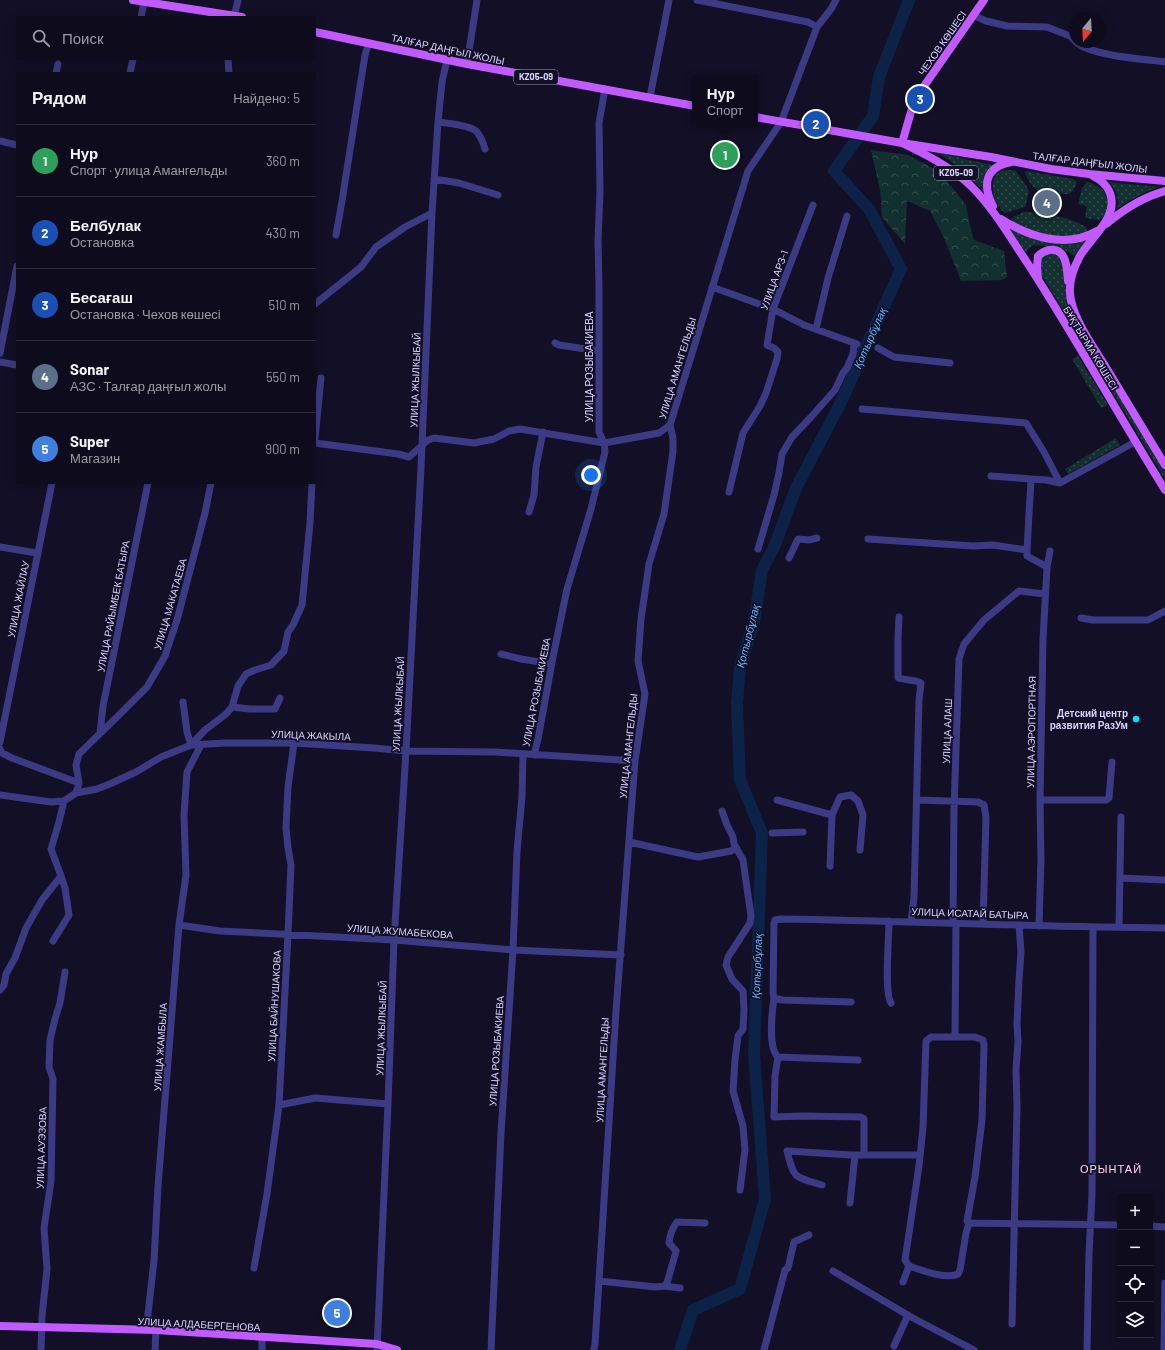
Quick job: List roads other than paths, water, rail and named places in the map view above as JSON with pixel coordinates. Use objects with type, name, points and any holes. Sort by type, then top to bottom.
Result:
[{"type":"main road","points":[[133,0],[237,16]]},
{"type":"main road","name":"ЧЕХОВ КӨШЕСІ","points":[[902,143],[912,105],[984,0]]},
{"type":"main road","name":"ТАЛҒАР ДАҢҒЫЛ ЖОЛЫ","points":[[316,32],[467,64],[692,105]]},
{"type":"main road","name":"ТАЛҒАР ДАҢҒЫЛ ЖОЛЫ","points":[[758,118],[1013,162],[1089,174],[1165,182]]},
{"type":"main road","name":"ТАЛҒАР ДАҢҒЫЛ ЖОЛЫ","points":[[902,143],[930,157],[960,176],[980,195],[998,217]]},
{"type":"main road","name":"KZ05-09","points":[[1013,162],[1003,164],[995,169],[986,182],[989,198],[998,217],[1029,233],[1054,239],[1079,239],[1100,229],[1134,203],[1143,198],[1165,191]]},
{"type":"main road","name":"KZ05-09","points":[[1089,174],[1101,181],[1111,195],[1112,202],[1110,213],[1100,229]]},
{"type":"main road","name":"БҰҚТЫРМА КӨШЕСІ","points":[[998,217],[1038,280],[1165,490]]},
{"type":"main road","name":"БҰҚТЫРМА КӨШЕСІ","points":[[1100,229],[1080,256],[1072,276],[1070,294],[1074,308],[1084,331],[1165,465]]},
{"type":"main road","points":[[1038,280],[1038,261],[1040,254],[1049,250],[1059,252],[1065,258],[1070,294]]},
{"type":"main road","name":"УЛИЦА АЛДАБЕРГЕНОВА","points":[[0,1326],[156,1330],[262,1337],[397,1350]]},
{"type":"street","points":[[237,16],[238,0]]},
{"type":"street","points":[[467,64],[475,0]]},
{"type":"street","points":[[650,97],[669,0]]},
{"type":"street","points":[[697,0],[808,22],[817,27]]},
{"type":"street","name":"УЛИЦА АМАНГЕЛЬДЫ","points":[[594,1350],[616,1011],[635,761],[645,694],[638,662],[641,619],[649,564],[664,514],[673,451],[673,438],[670,425],[748,171],[782,122],[817,27],[836,0]]},
{"type":"street","points":[[141,16],[144,2]]},
{"type":"street","points":[[973,15],[986,21],[1007,26],[1047,27],[1069,36]]},
{"type":"street","points":[[336,235],[365,55],[369,43]]},
{"type":"street","points":[[1086,48],[1165,62]]},
{"type":"street","points":[[130,72],[133,60]]},
{"type":"street","points":[[228,60],[229,72]]},
{"type":"street","name":"УЛИЦА ЖЫЛКЫБАЙ","points":[[377,1347],[394,940],[406,752],[421,468],[432,213],[438,122],[442,82],[447,60]]},
{"type":"street","points":[[56,72],[58,64]]},
{"type":"street","name":"УЛИЦА РОЗЫБАКИЕВА","points":[[534,755],[567,589],[602,470],[605,452],[604,443],[599,432],[598,241],[600,192],[599,123],[605,89]]},
{"type":"street","points":[[438,122],[475,130],[481,137],[485,148]]},
{"type":"street","points":[[0,141],[16,144]]},
{"type":"street","points":[[434,179],[459,184],[498,196]]},
{"type":"street","name":"УЛИЦА АРЗ-1","points":[[729,492],[743,433],[760,406],[766,393],[777,359],[778,352],[774,348],[767,345],[773,309],[813,205]]},
{"type":"street","points":[[316,303],[360,267],[376,247],[405,227],[432,213]]},
{"type":"street","points":[[816,329],[828,278],[847,216]]},
{"type":"street","points":[[0,353],[16,271]]},
{"type":"street","points":[[712,287],[773,309],[804,325],[857,344],[854,346],[853,354],[847,368],[835,390],[792,437],[782,454],[774,495],[758,549]]},
{"type":"street","points":[[555,343],[559,345],[599,351]]},
{"type":"street","points":[[878,348],[894,357],[950,363]]},
{"type":"street","points":[[0,362],[16,365]]},
{"type":"street","points":[[316,429],[321,378]]},
{"type":"street","points":[[862,409],[1026,423],[1044,452],[1060,483]]},
{"type":"street","points":[[409,457],[428,440],[434,438],[474,443],[494,439],[509,431],[520,429],[604,443],[659,433],[670,425]]},
{"type":"street","points":[[529,512],[534,495],[536,468],[543,432]]},
{"type":"street","points":[[991,476],[1060,483],[1135,442]]},
{"type":"street","points":[[316,443],[409,457],[421,468]]},
{"type":"street","points":[[1031,479],[1027,556],[1047,567]]},
{"type":"street","name":"УЛИЦА ЖАЙЛАУ","points":[[0,742],[52,484]]},
{"type":"street","name":"УЛИЦА РАЙЫМБЕК БАТЫРА","points":[[100,733],[103,706],[148,484]]},
{"type":"street","name":"УЛИЦА МАКАТАЕВА","points":[[76,793],[79,783],[76,765],[79,754],[147,687],[165,656],[177,620],[205,513],[211,484]]},
{"type":"street","points":[[183,702],[187,732],[192,745],[205,730],[226,714],[232,707],[238,686],[246,674],[271,666],[284,651],[288,632],[293,625],[302,605],[310,523],[312,484]]},
{"type":"street","points":[[789,558],[798,539],[808,540],[817,538]]},
{"type":"street","points":[[868,539],[973,546],[993,545],[1027,550]]},
{"type":"street","points":[[0,547],[37,553]]},
{"type":"street","name":"УЛИЦА АЭРОПОРТНАЯ","points":[[1039,926],[1043,639],[1047,567],[1050,551]]},
{"type":"street","name":"УЛИЦА АЛАШ","points":[[955,1037],[955,802],[959,659],[964,644],[984,620],[1020,591],[1045,594]]},
{"type":"street","points":[[1081,618],[1093,620],[1148,620],[1165,611]]},
{"type":"street","points":[[899,617],[898,678],[908,681],[918,681],[921,683],[919,700],[914,898],[911,921]]},
{"type":"street","points":[[501,654],[552,664]]},
{"type":"street","points":[[232,707],[275,709],[280,698]]},
{"type":"street","name":"УЛИЦА ЖАКЫЛА","points":[[64,801],[76,793],[97,789],[112,783],[136,772],[161,757],[192,745],[224,743],[294,743],[374,748],[406,752],[495,752],[635,761]]},
{"type":"street","name":"УЛИЦА БАЙНУШАКОВА","points":[[254,1268],[267,1194],[279,1105],[290,865],[286,828],[288,787],[294,743]]},
{"type":"street","name":"УЛИЦА ЖАМБЫЛА","points":[[156,1330],[147,1323],[154,1261],[179,925],[186,875],[184,815],[187,772],[201,745]]},
{"type":"street","points":[[0,750],[2,753],[12,758],[79,783]]},
{"type":"street","name":"УЛИЦА РОЗЫБАКИЕВА","points":[[491,1350],[501,1132],[513,950],[517,851],[522,797],[523,754]]},
{"type":"street","points":[[1040,800],[1106,800],[1109,798],[1112,762]]},
{"type":"street","points":[[0,795],[51,802],[64,801],[51,849],[65,888],[69,915],[53,940]]},
{"type":"street","points":[[830,866],[832,815],[840,797],[851,796],[858,801],[863,815],[860,850]]},
{"type":"street","points":[[777,800],[832,815]]},
{"type":"street","points":[[917,800],[978,802],[984,805],[986,811],[983,924]]},
{"type":"street","points":[[722,811],[736,847],[743,860],[751,916],[750,923],[728,957],[726,965],[732,979],[743,991],[743,1029],[738,1036],[733,1091],[743,1126],[745,1150],[740,1190]]},
{"type":"street","points":[[1119,927],[1121,817]]},
{"type":"street","points":[[772,833],[803,832]]},
{"type":"street","points":[[629,842],[698,857],[731,851],[736,847]]},
{"type":"street","points":[[0,990],[4,985],[3,975],[15,958],[26,928],[42,900],[61,876]]},
{"type":"street","points":[[1120,878],[1165,880]]},
{"type":"street","name":"УЛИЦА ИСАТАЙ БАТЫРА","points":[[774,998],[773,951],[775,920],[911,921],[1039,926],[1165,928]]},
{"type":"street","points":[[889,921],[888,976],[889,1000],[891,1003]]},
{"type":"street","name":"УЛИЦА ЖУМАБЕКОВА","points":[[179,925],[220,932],[394,940],[513,950],[621,955]]},
{"type":"street","points":[[1012,1324],[1017,1107],[1017,1016],[1021,952],[1019,925]]},
{"type":"street","points":[[1087,1350],[1091,1224],[1093,927]]},
{"type":"street","name":"УЛИЦА АУЭЗОВА","points":[[41,1350],[46,1269],[44,1228],[51,1181],[53,1079],[49,1067],[50,1040],[54,1019],[60,1003],[65,972]]},
{"type":"street","points":[[851,1002],[782,1000],[774,998],[772,1037],[774,1054],[778,1058],[858,1060]]},
{"type":"street","points":[[931,1037],[955,1037],[975,1037],[983,1040],[982,1120],[976,1177],[967,1221],[969,1223],[958,1274],[953,1276],[945,1276],[909,1266],[905,1260],[905,1254],[909,1235],[923,1128],[926,1041],[931,1037]]},
{"type":"street","points":[[778,1058],[775,1076],[774,1117],[861,1117],[864,1119],[864,1155]]},
{"type":"street","points":[[279,1105],[315,1098],[388,1104]]},
{"type":"street","points":[[822,1185],[798,1178],[791,1169],[787,1150],[855,1155],[920,1155]]},
{"type":"street","points":[[850,1204],[855,1155]]},
{"type":"street","points":[[664,1286],[667,1283],[676,1251],[668,1243],[669,1236],[674,1226],[678,1222],[705,1223]]},
{"type":"street","points":[[969,1223],[1117,1225]]},
{"type":"street","points":[[1153,1226],[1165,1227]]},
{"type":"street","points":[[764,1350],[794,1242],[809,1235]]},
{"type":"street","points":[[903,1282],[909,1266]]},
{"type":"street","points":[[833,1271],[965,1348],[974,1350]]},
{"type":"street","points":[[599,1280],[656,1287],[664,1286],[680,1288]]},
{"type":"street","points":[[1164,1350],[1165,1284]]},
{"type":"street","points":[[894,1346],[908,1315]]},
{"type":"street","points":[[155,1350],[156,1330]]},
{"type":"street","points":[[262,1337],[262,1350]]},
{"type":"waterway","name":"Қотырбұлақ","points":[[680,1350],[693,1310],[740,1289],[765,1199],[754,1054],[762,833],[740,780],[737,704],[740,667],[754,622],[762,570],[775,545],[796,488],[841,402],[901,269],[869,209],[834,171],[873,116],[879,77],[909,0]]},
{"type":"place","name":"Бесағаш","points":[[920,99]]},
{"type":"place","name":"Белбулак","points":[[816,124]]},
{"type":"place","name":"Нур","points":[[725,155]]},
{"type":"place","name":"Sonar","points":[[1047,203]]},
{"type":"place","name":"Детский центр развития РазУм","points":[[1136,719]]},
{"type":"place","name":"Super","points":[[337,1313]]},
{"type":"district","name":"ОРЫНТАЙ","points":[[1111,1169]]}]
